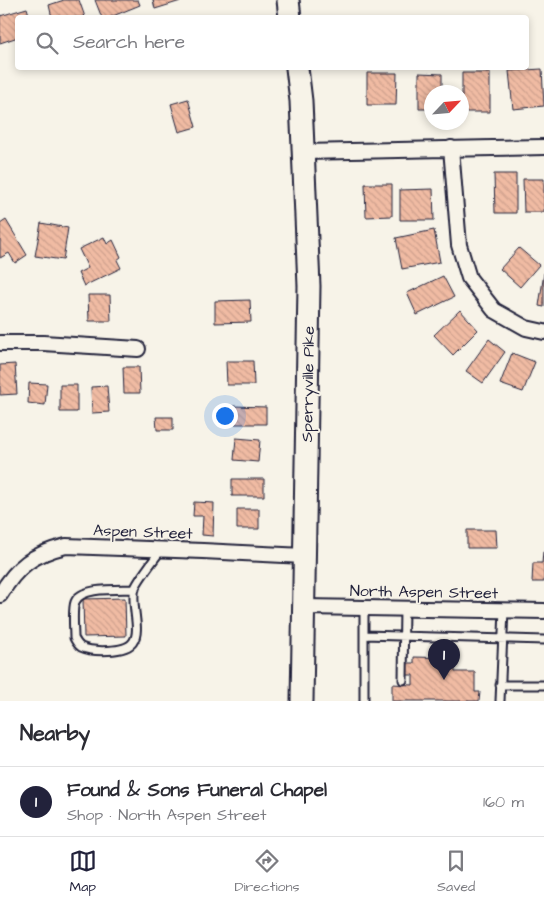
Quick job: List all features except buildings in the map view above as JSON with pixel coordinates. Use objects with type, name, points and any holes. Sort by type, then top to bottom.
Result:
[{"type":"main road","points":[[288,0],[290,15]]},
{"type":"main road","name":"Sperryville Pike","points":[[297,70],[302,101],[309,286],[302,701]]},
{"type":"street","points":[[304,152],[544,147]]},
{"type":"street","points":[[451,148],[459,245],[470,278],[494,310],[526,328],[544,332]]},
{"type":"street","points":[[0,343],[43,343],[138,349]]},
{"type":"street","name":"Aspen Street","points":[[0,595],[20,567],[34,557],[49,550],[66,546],[304,556]]},
{"type":"street","name":"North Aspen Street","points":[[304,607],[544,611]]},
{"type":"lane","points":[[135,589],[89,591],[78,598],[75,603],[74,638],[76,643],[87,649],[120,650],[134,642],[136,635],[135,589],[162,550]]},
{"type":"lane","points":[[364,607],[364,701]]},
{"type":"lane","points":[[403,680],[404,608]]},
{"type":"lane","points":[[500,701],[504,610]]},
{"type":"lane","points":[[364,635],[544,640]]},
{"type":"lane","points":[[500,685],[544,685]]},
{"type":"place","name":"Found & Sons Funeral Chapel","points":[[444,680]]}]
